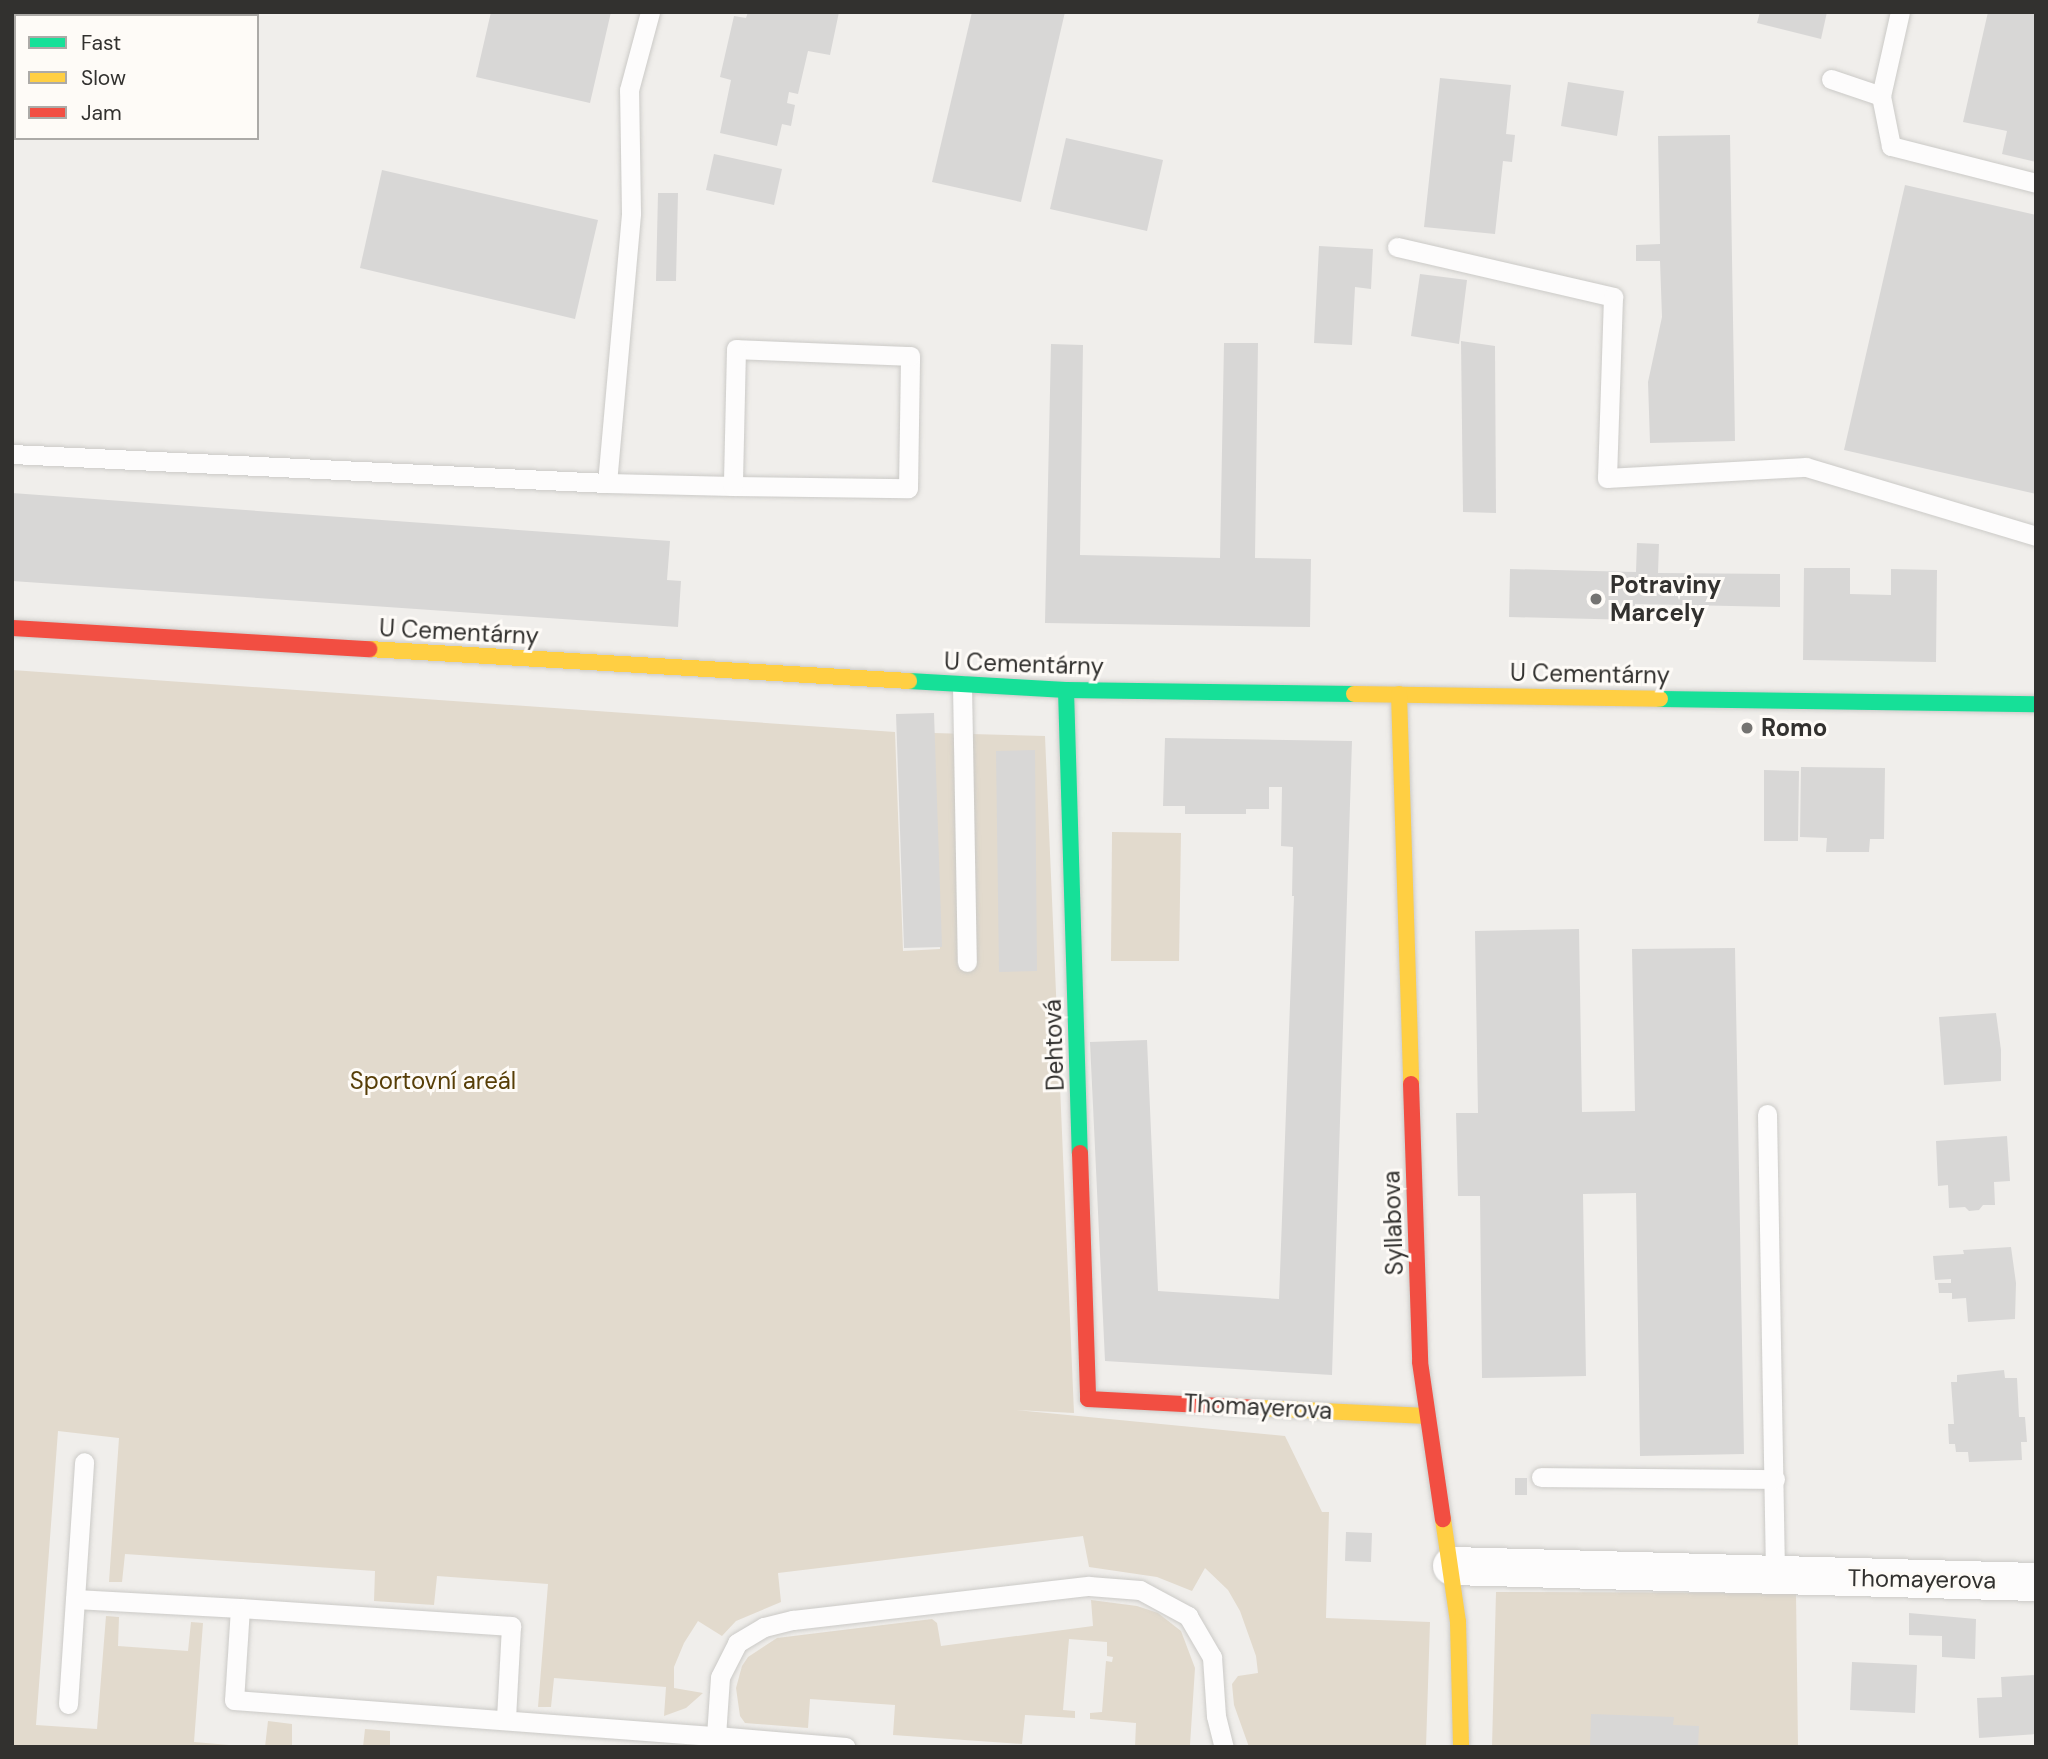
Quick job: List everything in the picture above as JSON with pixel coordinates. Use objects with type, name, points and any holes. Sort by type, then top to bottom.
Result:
[{"type":"street","name":"U Cementárny","points":[[12,628],[1066,690],[2036,704]]},
{"type":"street","name":"Dehtová","points":[[1066,690],[1088,1399]]},
{"type":"street","name":"Syllabova","points":[[1399,695],[1420,1362],[1452,1566],[1458,1622],[1461,1747]]},
{"type":"street","name":"Thomayerova","points":[[1088,1399],[1427,1416]]},
{"type":"street","name":"Thomayerova","points":[[1452,1566],[2036,1582]]},
{"type":"lane","points":[[607,483],[631,213],[629,90],[650,12]]},
{"type":"lane","points":[[1900,12],[1881,96],[1891,146],[2036,183]]},
{"type":"lane","points":[[1831,79],[1881,96]]},
{"type":"lane","points":[[1397,247],[1613,297],[1606,478],[1806,467],[2036,536]]},
{"type":"lane","points":[[12,454],[607,483],[733,486],[908,488],[910,356],[736,349],[733,486]]},
{"type":"lane","points":[[962,685],[967,962]]},
{"type":"lane","points":[[1767,1114],[1775,1479],[1792,1575]]},
{"type":"lane","points":[[68,1704],[84,1462]]},
{"type":"lane","points":[[1541,1477],[1775,1479]]},
{"type":"lane","points":[[716,1736],[720,1677],[737,1643],[764,1627],[793,1619],[1089,1586],[1140,1590],[1188,1616],[1212,1657],[1216,1716],[1224,1747]]},
{"type":"lane","points":[[75,1599],[511,1626],[506,1719]]},
{"type":"lane","points":[[240,1608],[234,1700],[846,1747]]},
{"type":"green space","name":"Sportovní areál","points":[[12,670],[895,732],[903,951],[940,949],[933,733],[1045,736],[1074,1413],[1015,1410],[1285,1436],[1322,1512],[1329,1512],[1326,1618],[1430,1622],[1426,1747],[1249,1747],[1234,1705],[1232,1684],[1238,1676],[1258,1673],[1256,1656],[1240,1611],[1228,1590],[1205,1568],[1192,1591],[1157,1577],[1089,1567],[1083,1536],[778,1573],[781,1602],[736,1621],[722,1636],[698,1621],[684,1643],[674,1667],[674,1688],[703,1693],[686,1708],[664,1716],[666,1687],[554,1678],[551,1707],[538,1707],[548,1584],[437,1576],[434,1605],[374,1601],[375,1571],[125,1554],[122,1582],[109,1582],[119,1438],[58,1431],[36,1725],[97,1729],[106,1616],[119,1617],[118,1646],[188,1651],[191,1622],[203,1623],[194,1742],[253,1747],[12,1747]]},
{"type":"green space","points":[[1112,832],[1181,833],[1179,961],[1111,961]]},
{"type":"green space","points":[[1496,1592],[1796,1593],[1798,1747],[1492,1747]]},
{"type":"green space","points":[[1091,1600],[1137,1606],[1158,1613],[1181,1631],[1195,1668],[1190,1745],[1135,1747],[1136,1723],[1090,1719],[1090,1713],[1102,1712],[1106,1661],[1112,1662],[1113,1657],[1107,1656],[1107,1642],[1069,1639],[1063,1710],[1075,1711],[1075,1718],[1025,1715],[1022,1744],[893,1735],[895,1705],[810,1699],[808,1728],[745,1723],[740,1716],[736,1688],[742,1666],[748,1657],[777,1638],[932,1619],[937,1623],[941,1646],[1093,1626]]},
{"type":"green space","points":[[268,1721],[292,1724],[292,1747],[265,1747]]},
{"type":"green space","points":[[365,1729],[390,1731],[390,1747],[363,1747]]},
{"type":"building","points":[[491,12],[611,12],[590,103],[476,77]]},
{"type":"building","points":[[748,12],[839,12],[830,55],[808,51],[798,94],[789,92],[787,103],[795,105],[791,126],[782,124],[777,146],[720,133],[731,80],[720,77],[734,16],[746,18]]},
{"type":"building","points":[[972,12],[1065,12],[1021,202],[932,182]]},
{"type":"building","points":[[1760,12],[1827,12],[1821,39],[1757,23]]},
{"type":"building","points":[[1988,12],[2036,12],[2036,162],[2002,154],[2007,131],[1963,122]]},
{"type":"building","points":[[1440,78],[1511,85],[1506,134],[1515,135],[1512,162],[1503,161],[1495,234],[1424,227]]},
{"type":"building","points":[[1568,82],[1624,91],[1617,136],[1561,126]]},
{"type":"building","points":[[1730,135],[1735,441],[1650,443],[1648,382],[1662,317],[1660,261],[1636,261],[1636,245],[1660,244],[1658,136]]},
{"type":"building","points":[[1066,138],[1163,160],[1147,231],[1050,209]]},
{"type":"building","points":[[714,154],[782,169],[774,205],[706,190]]},
{"type":"building","points":[[382,170],[598,220],[575,319],[360,268]]},
{"type":"building","points":[[1905,185],[2036,215],[2036,494],[1844,450]]},
{"type":"building","points":[[658,193],[678,193],[676,281],[656,281]]},
{"type":"building","points":[[1319,246],[1373,249],[1371,289],[1355,287],[1352,345],[1314,343]]},
{"type":"building","points":[[1420,274],[1467,280],[1459,344],[1411,336]]},
{"type":"building","points":[[1461,341],[1495,346],[1496,513],[1463,512]]},
{"type":"building","points":[[1224,343],[1258,343],[1255,558],[1311,559],[1310,627],[1045,623],[1051,344],[1083,345],[1080,555],[1220,558]]},
{"type":"building","points":[[12,493],[670,541],[667,580],[681,581],[678,627],[12,581]]},
{"type":"building","points":[[1637,543],[1659,544],[1658,573],[1780,574],[1780,607],[1635,604],[1635,620],[1509,617],[1510,569],[1636,572]]},
{"type":"building","points":[[1804,568],[1850,568],[1850,594],[1891,595],[1891,569],[1937,570],[1936,662],[1803,660]]},
{"type":"building","points":[[934,713],[942,947],[904,948],[896,714]]},
{"type":"building","points":[[1165,738],[1352,741],[1332,1375],[1105,1361],[1090,1042],[1147,1040],[1158,1291],[1279,1299],[1294,896],[1293,847],[1281,846],[1282,787],[1269,787],[1269,809],[1246,809],[1246,814],[1185,814],[1185,806],[1163,806]]},
{"type":"building","points":[[1035,750],[1037,971],[999,972],[996,751]]},
{"type":"building","points":[[1801,767],[1885,768],[1884,839],[1870,839],[1869,852],[1826,852],[1827,838],[1800,837]]},
{"type":"building","points":[[1764,770],[1799,771],[1798,841],[1764,841]]},
{"type":"building","points":[[1579,929],[1582,1112],[1635,1111],[1632,949],[1735,948],[1744,1454],[1640,1456],[1636,1193],[1583,1194],[1586,1376],[1482,1378],[1480,1196],[1458,1196],[1456,1113],[1478,1113],[1475,931]]},
{"type":"building","points":[[1996,1013],[2001,1050],[2001,1081],[1944,1085],[1939,1017]]},
{"type":"building","points":[[2007,1136],[2010,1181],[1994,1182],[1995,1205],[1983,1205],[1979,1210],[1969,1211],[1965,1207],[1949,1208],[1948,1185],[1938,1186],[1936,1141]]},
{"type":"building","points":[[2011,1247],[2016,1283],[2015,1319],[1968,1322],[1966,1298],[1952,1299],[1952,1293],[1939,1293],[1938,1283],[1951,1283],[1951,1279],[1935,1280],[1933,1256],[1964,1254],[1963,1250]]},
{"type":"building","points":[[2004,1370],[2005,1378],[2017,1378],[2019,1417],[2025,1417],[2027,1442],[2021,1442],[2022,1460],[1969,1462],[1968,1452],[1956,1452],[1955,1444],[1949,1444],[1948,1424],[1954,1424],[1951,1382],[1957,1382],[1957,1375]]},
{"type":"building","points":[[1515,1478],[1527,1478],[1527,1495],[1515,1495]]},
{"type":"building","points":[[1346,1532],[1372,1533],[1371,1562],[1345,1561]]},
{"type":"building","points":[[1909,1613],[1976,1619],[1975,1659],[1942,1657],[1942,1636],[1909,1635]]},
{"type":"building","points":[[1852,1662],[1917,1665],[1915,1713],[1850,1710]]},
{"type":"building","points":[[2035,1675],[2036,1734],[1979,1738],[1977,1698],[2002,1697],[2001,1677]]},
{"type":"building","points":[[1591,1714],[1674,1717],[1673,1725],[1699,1726],[1698,1747],[1590,1747]]},
{"type":"traffic: fast","points":[[909,681],[1066,690],[1354,694]]},
{"type":"traffic: fast","points":[[1066,690],[1080,1153]]},
{"type":"traffic: fast","points":[[1660,699],[2036,704]]},
{"type":"traffic: slow","points":[[369,649],[909,681]]},
{"type":"traffic: slow","points":[[1354,694],[1660,699]]},
{"type":"traffic: slow","points":[[1399,694],[1411,1084]]},
{"type":"traffic: slow","points":[[1259,1408],[1427,1416]]},
{"type":"traffic: slow","points":[[1443,1519],[1458,1622],[1461,1747]]},
{"type":"traffic: jam","points":[[12,628],[369,649]]},
{"type":"traffic: jam","points":[[1411,1084],[1420,1362],[1443,1519]]},
{"type":"traffic: jam","points":[[1080,1153],[1088,1399],[1259,1408]]},
{"type":"place","name":"Potraviny Marcely","points":[[1596,599]]},
{"type":"place","name":"Romo","points":[[1747,728]]}]
